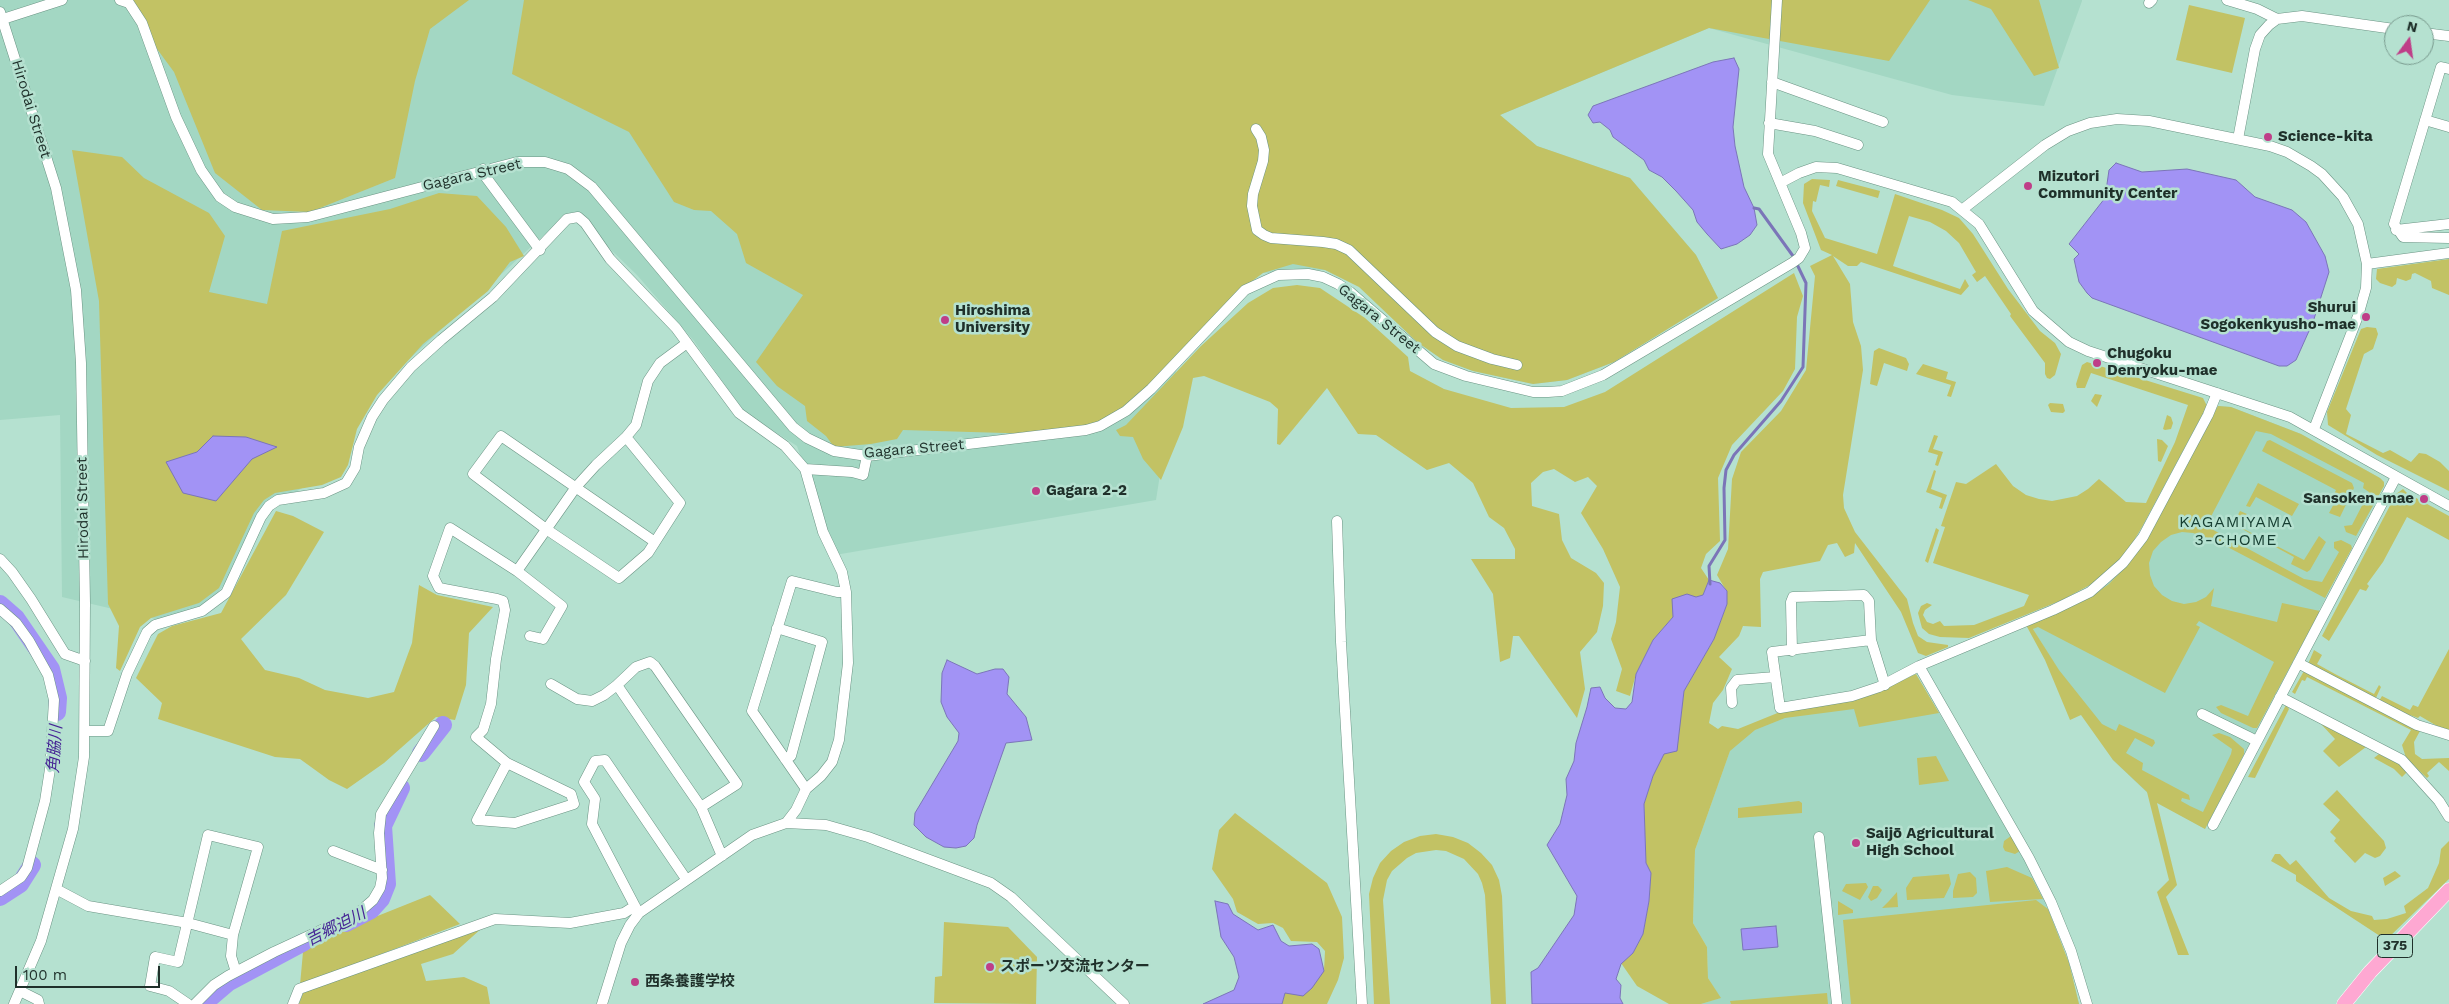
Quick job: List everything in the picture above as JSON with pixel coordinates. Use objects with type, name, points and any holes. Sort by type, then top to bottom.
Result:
[{"type":"highway","name":"375","points":[[2344,1004],[2370,972],[2449,890]]},
{"type":"street","points":[[1,17],[62,0]]},
{"type":"street","name":"Gagara Street","points":[[120,0],[129,3],[142,23],[176,118],[201,170],[220,197],[235,207],[273,219],[308,217],[517,162],[546,162],[568,169],[592,187],[793,427],[807,438],[834,451],[867,456],[1086,430],[1100,426],[1126,411],[1151,389],[1245,290],[1278,276],[1308,274],[1323,277],[1338,284],[1350,292],[1434,364],[1444,370],[1533,392],[1548,392],[1571,388],[1603,375],[1795,260],[1805,248],[1801,233],[1780,183]]},
{"type":"street","points":[[1777,0],[1768,154],[1780,183],[1799,172],[1816,167],[1837,168],[1941,198],[1963,209],[1979,224],[2033,311],[2062,336],[2088,351],[2290,417],[2449,506]]},
{"type":"street","points":[[2227,0],[2277,19]]},
{"type":"street","points":[[2238,139],[2257,41],[2265,28],[2277,19],[2302,16],[2384,28]]},
{"type":"street","name":"Hirodai Street","points":[[1,17],[56,188],[76,290],[81,363],[85,660],[84,757],[73,829],[40,941],[14,1004]]},
{"type":"street","points":[[2434,34],[2449,36]]},
{"type":"street","points":[[2449,69],[2442,67],[2394,224],[2396,230],[2403,237],[2449,238]]},
{"type":"street","points":[[1772,82],[1883,122]]},
{"type":"street","points":[[1963,209],[2045,145],[2068,131],[2090,123],[2132,119],[2238,139],[2287,152],[2322,174],[2343,196],[2358,224],[2367,264],[2366,288],[2358,316],[2314,429]]},
{"type":"street","points":[[2426,120],[2449,126]]},
{"type":"street","points":[[1769,124],[1816,131],[1858,145]]},
{"type":"street","points":[[1256,129],[1261,137],[1264,150],[1263,161],[1253,194],[1252,206],[1257,230],[1264,235],[1283,240],[1323,242],[1349,250],[1436,332],[1457,346],[1492,359],[1517,364]]},
{"type":"street","points":[[483,170],[485,176],[540,250]]},
{"type":"street","points":[[85,731],[108,731],[128,674],[146,632],[155,625],[202,611],[226,593],[261,517],[269,506],[278,500],[324,493],[346,483],[355,468],[365,432],[383,400],[428,350],[493,297],[540,250],[567,219],[578,217],[585,223],[610,259],[676,328],[739,413],[785,446],[805,469],[824,532],[842,572],[846,592],[848,663],[839,740],[832,762],[821,776],[806,789],[796,810],[786,823]]},
{"type":"street","points":[[2396,230],[2449,224]]},
{"type":"street","points":[[2367,264],[2449,253]]},
{"type":"street","points":[[517,571],[576,487],[636,425],[648,381],[660,363],[687,343]]},
{"type":"street","points":[[1871,640],[1772,652],[1780,708],[1852,696],[1885,685],[1919,666],[2060,607],[2090,592],[2109,577],[2143,537],[2208,415],[2217,393]]},
{"type":"street","points":[[626,437],[680,503],[648,553],[619,578],[546,530],[473,474],[501,436],[655,542]]},
{"type":"street","points":[[805,469],[852,472],[863,475],[867,456]]},
{"type":"street","points":[[2213,825],[2396,477]]},
{"type":"street","points":[[1337,521],[1341,642],[1362,1004]]},
{"type":"street","points":[[507,763],[477,820],[515,823],[574,804],[571,794],[507,763],[476,737],[483,730],[491,704],[496,659],[505,610],[503,601],[439,588],[433,576],[450,528],[517,571],[562,606],[543,639],[530,636]]},
{"type":"street","points":[[0,559],[12,572],[31,599],[65,654],[85,660]]},
{"type":"street","points":[[806,789],[752,711],[792,581],[837,592],[846,592]]},
{"type":"street","points":[[1792,651],[1791,602],[1793,597],[1864,595],[1869,601],[1871,640],[1885,685]]},
{"type":"street","points":[[0,609],[16,622],[29,641],[48,675],[54,700],[50,769],[45,800],[27,868],[21,877],[0,891]]},
{"type":"street","points":[[777,628],[822,642],[791,756],[786,759]]},
{"type":"street","points":[[551,684],[577,699],[592,701],[604,695],[636,667],[650,662],[736,784],[701,807]]},
{"type":"street","points":[[2298,663],[2417,725],[2449,735]]},
{"type":"street","points":[[1919,666],[2029,858],[2051,902],[2071,951],[2087,1004]]},
{"type":"street","points":[[1732,703],[1731,688],[1737,680],[1775,676]]},
{"type":"street","points":[[616,685],[701,807],[722,856]]},
{"type":"street","points":[[2280,696],[2402,760],[2440,801],[2449,817]]},
{"type":"street","points":[[2202,714],[2257,741]]},
{"type":"street","points":[[195,1004],[214,985],[236,972],[362,910],[373,900],[380,888],[382,870],[378,834],[381,814],[434,726]]},
{"type":"street","points":[[636,913],[592,824],[594,799],[584,782],[595,761],[605,760],[686,879]]},
{"type":"street","points":[[602,1004],[620,943],[636,913],[752,835],[786,823],[826,825],[868,837],[991,883],[1011,897],[1124,1004]]},
{"type":"street","points":[[188,1004],[169,991],[150,986],[154,957],[178,962],[208,834],[258,847],[233,935],[231,956],[236,972]]},
{"type":"street","points":[[1819,837],[1837,1004]]},
{"type":"street","points":[[333,851],[382,870]]},
{"type":"street","points":[[56,889],[88,906],[188,923],[233,935]]},
{"type":"street","points":[[293,1004],[299,989],[495,919],[570,923],[624,913],[636,913]]},
{"type":"street","points":[[20,991],[38,1000],[39,1004]]},
{"type":"shaded area","name":"Hiroshima University","points":[[0,0],[2082,1],[2044,106],[1952,95],[1709,28],[1500,115],[1537,146],[1630,178],[1696,255],[1718,298],[1614,362],[1567,380],[1533,384],[1473,371],[1443,360],[1417,342],[1360,287],[1325,270],[1263,273],[1236,293],[1178,360],[1156,500],[835,555],[797,446],[744,412],[694,341],[637,275],[572,212],[559,221],[380,386],[323,476],[285,498],[253,530],[229,579],[209,603],[164,621],[62,597],[60,415],[0,420]]},
{"type":"shaded area","points":[[121,0],[469,0],[430,29],[415,81],[395,178],[310,212],[262,210],[215,173],[174,72]]},
{"type":"shaded area","points":[[524,0],[1930,0],[1889,61],[1709,28],[1500,115],[1537,146],[1630,178],[1696,255],[1718,298],[1614,362],[1567,380],[1533,384],[1473,371],[1443,360],[1417,342],[1359,287],[1325,270],[1293,264],[1263,273],[1236,293],[1158,387],[1130,414],[1103,429],[1073,435],[903,430],[897,439],[871,444],[834,447],[826,436],[807,421],[805,406],[777,386],[756,362],[803,295],[746,263],[737,234],[711,211],[694,210],[674,202],[629,132],[512,74]]},
{"type":"shaded area","points":[[1968,0],[2039,0],[2059,68],[2034,76],[1991,9]]},
{"type":"shaded area","points":[[2189,5],[2245,18],[2232,73],[2176,60]]},
{"type":"shaded area","points":[[1734,58],[1739,69],[1733,127],[1735,146],[1744,187],[1754,208],[1757,225],[1750,235],[1737,244],[1721,249],[1697,222],[1693,210],[1676,191],[1662,177],[1649,170],[1644,160],[1613,137],[1610,130],[1600,122],[1593,123],[1588,115],[1593,106],[1713,62]]},
{"type":"shaded area","points":[[72,150],[122,157],[144,178],[209,213],[225,236],[209,292],[267,304],[282,231],[390,209],[439,193],[477,196],[506,227],[524,256],[510,262],[488,291],[423,344],[377,395],[357,429],[348,465],[341,477],[322,485],[275,493],[264,500],[254,513],[219,588],[199,603],[151,618],[140,627],[120,671],[116,668],[119,626],[108,604],[99,301]],"holes":[[[213,436],[226,437],[252,459],[216,501],[166,462],[197,452]]]},
{"type":"shaded area","points":[[2116,163],[2142,172],[2187,169],[2236,180],[2255,197],[2292,210],[2306,222],[2325,256],[2329,272],[2313,322],[2296,360],[2287,366],[2279,366],[2092,298],[2087,293],[2079,282],[2074,259],[2079,254],[2069,244],[2105,198],[2109,170]]},
{"type":"shaded area","points":[[1812,179],[1830,180],[1829,187],[1820,185],[1816,202],[1813,201],[1812,211],[1825,238],[1877,254],[1895,194],[1942,210],[1959,218],[1973,234],[2008,289],[2040,331],[2055,343],[2061,354],[2055,375],[2050,379],[2047,378],[2045,363],[2010,316],[2011,314],[1985,276],[1977,282],[1972,275],[1976,272],[1959,243],[1946,231],[1930,222],[1909,216],[1893,266],[1960,289],[1965,279],[1969,286],[1961,295],[1861,262],[1857,266],[1848,266],[1833,256],[1850,284],[1853,322],[1861,346],[1863,370],[1843,495],[1844,508],[1855,532],[1907,599],[1918,636],[1927,642],[1948,645],[1948,647],[1926,656],[1918,653],[1901,612],[1855,543],[1854,553],[1845,557],[1837,543],[1828,545],[1820,561],[1763,572],[1760,579],[1761,627],[1743,626],[1739,636],[1719,657],[1732,669],[1723,690],[1713,703],[1709,723],[1718,729],[1722,726],[1738,729],[1780,712],[1881,690],[1916,674],[1939,713],[1859,727],[1854,709],[1785,718],[1755,730],[1730,751],[1695,850],[1693,923],[1707,947],[1708,978],[1721,998],[1701,1004],[1669,1004],[1637,986],[1621,963],[1633,953],[1643,934],[1649,901],[1651,873],[1646,863],[1644,804],[1653,776],[1681,716],[1684,691],[1714,639],[1727,604],[1727,592],[1717,575],[1728,549],[1732,479],[1741,452],[1781,411],[1806,370],[1815,276],[1810,266],[1832,255],[1821,250],[1803,203],[1804,184]]},
{"type":"shaded area","points":[[1838,180],[1880,191],[1878,198],[1836,186]]},
{"type":"shaded area","points":[[2449,259],[2449,295],[2432,288],[2431,281],[2415,273],[2412,274],[2411,279],[2406,281],[2397,278],[2396,284],[2392,287],[2380,283],[2376,279],[2377,269]]},
{"type":"shaded area","points":[[1794,273],[1803,296],[1797,317],[1795,369],[1783,391],[1732,445],[1718,478],[1720,541],[1706,554],[1701,568],[1709,580],[1703,595],[1696,597],[1673,617],[1653,640],[1636,674],[1630,696],[1616,691],[1622,669],[1611,639],[1616,622],[1620,587],[1603,549],[1581,513],[1597,486],[1588,477],[1575,482],[1554,469],[1543,472],[1531,483],[1532,506],[1559,514],[1562,540],[1571,558],[1596,573],[1604,583],[1603,606],[1597,632],[1580,652],[1585,689],[1577,718],[1519,636],[1513,636],[1510,658],[1500,662],[1493,594],[1471,559],[1515,559],[1515,549],[1504,528],[1489,517],[1473,483],[1449,463],[1427,470],[1376,435],[1358,434],[1327,388],[1280,445],[1277,444],[1278,409],[1270,402],[1204,376],[1193,378],[1183,427],[1161,480],[1143,459],[1133,437],[1120,436],[1116,430],[1126,425],[1201,346],[1248,303],[1273,288],[1297,285],[1320,288],[1365,318],[1408,357],[1410,371],[1444,389],[1511,408],[1564,407],[1605,392]]},
{"type":"shaded area","points":[[2367,327],[2376,328],[2378,334],[2373,349],[2364,354],[2346,409],[2351,415],[2346,434],[2383,453],[2390,450],[2411,462],[2419,453],[2426,454],[2440,462],[2449,471],[2449,491],[2377,455],[2328,425],[2327,412],[2361,329]]},
{"type":"shaded area","points":[[1879,348],[1906,358],[1909,364],[1907,371],[1884,363],[1877,386],[1870,384],[1874,351]]},
{"type":"shaded area","points":[[2087,362],[2203,398],[2207,406],[2142,527],[2130,547],[2110,570],[2090,585],[2062,600],[1969,638],[1940,637],[1929,634],[1922,628],[1918,613],[1921,606],[1927,603],[1932,605],[1925,610],[1923,615],[1927,622],[1933,624],[1940,621],[1944,626],[1974,625],[2024,606],[2029,595],[1933,563],[1945,527],[1941,526],[1956,482],[1966,484],[1996,464],[2013,486],[2026,495],[2039,499],[2052,501],[2077,496],[2099,479],[2126,502],[2146,503],[2175,442],[2188,405],[2091,373],[2085,388],[2077,388],[2076,384],[2082,365]]},
{"type":"shaded area","points":[[1923,364],[1948,372],[1946,379],[1956,382],[1951,397],[1947,396],[1951,385],[1916,374]]},
{"type":"shaded area","points":[[2095,394],[2102,395],[2097,407],[2091,401]]},
{"type":"shaded area","points":[[2050,403],[2063,404],[2065,411],[2063,413],[2051,412],[2048,405]]},
{"type":"shaded area","points":[[2218,406],[2231,407],[2301,434],[2380,478],[2384,482],[2384,486],[2205,829],[2157,802],[2113,760],[2033,629],[2129,563]]},
{"type":"shaded area","points":[[2218,406],[2231,407],[2301,434],[2380,478],[2384,482],[2384,486],[2356,536],[2346,532],[2344,526],[2352,525],[2369,492],[2363,488],[2364,483],[2271,434],[2256,431],[2206,526],[2304,579],[2322,582],[2339,552],[2334,548],[2334,542],[2341,540],[2351,545],[2352,548],[2325,598],[2216,541],[2193,533],[2182,532],[2171,535],[2153,551],[2149,563],[2150,575],[2154,586],[2162,595],[2172,601],[2184,604],[2196,602],[2206,597],[2214,588],[2211,606],[2277,622],[2282,603],[2320,611],[2257,728],[2253,728],[2221,713],[2216,707],[2221,705],[2248,716],[2274,662],[2199,621],[2196,625],[2200,627],[2165,693],[2038,627],[2033,629],[2059,670],[2102,724],[2116,731],[2119,724],[2154,740],[2155,743],[2152,747],[2135,738],[2126,753],[2143,763],[2142,770],[2189,795],[2190,800],[2182,798],[2181,801],[2203,812],[2231,754],[2232,749],[2212,735],[2219,733],[2230,737],[2244,749],[2244,754],[2205,829],[2157,803],[2177,885],[2166,897],[2189,955],[2178,955],[2157,892],[2169,880],[2147,792],[2113,760],[2081,715],[2070,720],[2045,660],[2026,625],[2092,596],[2109,584],[2129,563]]},
{"type":"shaded area","points":[[2167,415],[2171,417],[2173,423],[2171,429],[2165,430],[2163,429]]},
{"type":"shaded area","points":[[1934,435],[1938,436],[1933,449],[1943,452],[1938,466],[1935,465],[1938,455],[1928,452]]},
{"type":"shaded area","points":[[213,436],[246,437],[277,447],[252,459],[216,501],[183,493],[166,462],[197,452]]},
{"type":"shaded area","points":[[2157,439],[2162,440],[2168,446],[2161,462],[2158,461]]},
{"type":"shaded area","points":[[2270,440],[2352,483],[2354,488],[2340,517],[2329,513],[2337,498],[2333,496],[2336,490],[2262,451],[2267,441]]},
{"type":"shaded area","points":[[1934,470],[1936,471],[1931,489],[1947,495],[1942,509],[1939,508],[1942,498],[1926,492]]},
{"type":"shaded area","points":[[2258,483],[2299,504],[2292,516],[2256,497],[2250,507],[2246,506]]},
{"type":"shaded area","points":[[2403,489],[2449,516],[2449,540],[2407,517],[2383,562],[2367,584],[2369,586],[2366,591],[2360,589],[2329,641],[2322,636],[2396,494]]},
{"type":"shaded area","points":[[276,511],[293,516],[324,532],[286,595],[241,639],[265,670],[299,678],[325,690],[368,698],[394,692],[412,643],[419,585],[437,595],[493,607],[469,633],[466,685],[455,720],[436,717],[384,763],[347,789],[329,780],[300,759],[275,757],[158,719],[162,703],[136,678],[158,634],[172,626],[221,613]]},
{"type":"shaded area","points":[[2240,511],[2247,514],[2240,527],[2304,560],[2319,536],[2326,542],[2310,570],[2307,572],[2291,564],[2294,557],[2233,524]]},
{"type":"shaded area","points":[[1936,528],[1939,530],[1928,563],[1925,561]]},
{"type":"shaded area","points":[[1709,580],[1720,583],[1727,591],[1727,604],[1714,639],[1684,691],[1677,751],[1664,754],[1653,776],[1644,804],[1646,863],[1651,873],[1649,901],[1643,934],[1633,953],[1621,964],[1616,979],[1621,985],[1620,998],[1623,1004],[1532,1004],[1531,972],[1538,968],[1574,915],[1577,896],[1547,845],[1560,824],[1567,795],[1566,779],[1574,761],[1576,743],[1591,688],[1600,687],[1605,698],[1615,708],[1626,709],[1632,702],[1636,674],[1653,640],[1673,617],[1672,599],[1687,594],[1696,597],[1703,595]]},
{"type":"shaded area","points":[[2449,649],[2449,730],[2437,726],[2420,716],[2418,718],[2410,715],[2408,717],[2379,701],[2382,696],[2410,710],[2413,705],[2418,707]]},
{"type":"shaded area","points":[[2314,650],[2322,655],[2317,664],[2335,674],[2374,694],[2379,685],[2381,687],[2375,700],[2308,664]]},
{"type":"shaded area","points":[[947,660],[977,674],[995,669],[1003,669],[1009,677],[1007,694],[1026,717],[1032,740],[1006,743],[974,838],[966,846],[956,848],[944,847],[926,837],[914,825],[915,813],[958,741],[959,733],[947,717],[941,702],[942,673]]},
{"type":"shaded area","points":[[2304,671],[2420,731],[2414,742],[2415,754],[2422,759],[2449,758],[2449,771],[2439,762],[2427,773],[2429,776],[2427,778],[2406,758],[2402,745],[2411,730],[2307,677],[2305,681],[2302,680],[2295,694],[2292,692]]},
{"type":"shaded area","name":"Saijō Agricultural High School","points":[[1916,674],[2020,851],[2048,909],[2069,963],[2079,1004],[1701,1004],[1720,998],[1708,978],[1707,947],[1693,923],[1695,850],[1732,745],[1780,712],[1852,699]]},
{"type":"shaded area","points":[[2286,705],[2289,709],[2255,778],[2248,777]]},
{"type":"shaded area","points":[[2321,724],[2366,747],[2339,767],[2323,751],[2335,739]]},
{"type":"shaded area","points":[[2379,754],[2399,764],[2407,772],[2402,777],[2394,769],[2374,758]]},
{"type":"shaded area","points":[[1936,756],[1949,781],[1919,785],[1917,758]]},
{"type":"shaded area","points":[[2337,790],[2384,841],[2386,848],[2380,856],[2375,858],[2365,853],[2355,863],[2334,841],[2336,838],[2330,832],[2340,820],[2323,804]]},
{"type":"shaded area","points":[[1799,801],[1802,803],[1802,813],[1738,818],[1738,808]]},
{"type":"shaded area","points":[[1235,813],[1327,883],[1342,917],[1344,958],[1338,980],[1327,1004],[1282,1004],[1285,993],[1324,971],[1325,951],[1317,942],[1291,941],[1283,928],[1273,923],[1258,924],[1237,912],[1233,899],[1212,869],[1219,830]]},
{"type":"shaded area","points":[[1436,834],[1453,837],[1468,843],[1492,865],[1499,880],[1502,896],[1506,1004],[1491,1004],[1485,895],[1478,874],[1464,859],[1446,851],[1436,850],[1416,853],[1407,858],[1392,871],[1387,880],[1383,900],[1390,1004],[1374,1004],[1369,894],[1373,878],[1380,863],[1391,851],[1404,842],[1420,836]]},
{"type":"shaded area","points":[[2011,836],[2020,851],[2015,854],[2005,851],[2003,847],[2004,841]]},
{"type":"shaded area","points":[[2449,841],[2449,879],[2386,940],[2296,881],[2296,875],[2271,861],[2275,854],[2280,854],[2290,865],[2296,860],[2329,898],[2351,911],[2372,916],[2374,920],[2387,919],[2406,913],[2404,906],[2428,888],[2439,863],[2441,849]]},
{"type":"shaded area","points":[[2007,867],[2032,878],[2043,899],[1990,902],[1986,871]]},
{"type":"shaded area","points":[[2395,871],[2401,876],[2385,886],[2383,878]]},
{"type":"shaded area","points":[[1970,872],[1976,878],[1977,893],[1973,897],[1953,898],[1958,874]]},
{"type":"shaded area","points":[[1949,874],[1951,884],[1944,898],[1907,900],[1906,888],[1913,877]]},
{"type":"shaded area","points":[[1866,883],[1868,887],[1860,900],[1842,891],[1846,884]]},
{"type":"shaded area","points":[[1873,886],[1878,886],[1882,890],[1877,898],[1871,901],[1868,897]]},
{"type":"shaded area","points":[[1897,892],[1898,907],[1882,908],[1889,901]]},
{"type":"shaded area","points":[[430,895],[460,924],[300,985],[303,952],[350,927]]},
{"type":"shaded area","points":[[2036,900],[2048,909],[2069,963],[2079,1004],[1851,1004],[1843,920]]},
{"type":"shaded area","points":[[1215,901],[1228,904],[1233,914],[1258,930],[1273,925],[1281,941],[1289,946],[1312,944],[1319,949],[1324,971],[1312,988],[1303,996],[1285,993],[1282,1004],[1203,1004],[1234,990],[1239,977],[1234,957],[1221,937]]},
{"type":"shaded area","points":[[1838,901],[1853,910],[1853,913],[1838,915]]},
{"type":"shaded area","name":"スポーツ交流センター","points":[[944,922],[1008,927],[1037,957],[1036,1004],[934,1003],[935,977],[942,976]]},
{"type":"shaded area","points":[[1776,926],[1778,947],[1743,950],[1741,929]]},
{"type":"shaded area","points":[[482,928],[453,954],[421,964],[426,981],[464,977],[487,987],[490,1004],[299,1004],[303,993],[361,970]]},
{"type":"shaded area","points":[[1827,993],[1828,1004],[1731,1004],[1730,1001]]},
{"type":"waterway","points":[[1710,584],[1709,566],[1725,540],[1724,488],[1726,470],[1734,455],[1781,401],[1803,367],[1806,283],[1793,256],[1759,209],[1754,208]]},
{"type":"waterway","name":"角脇川","points":[[0,604],[16,618],[51,669],[58,698],[57,712]]},
{"type":"waterway","name":"吉郷迫川","points":[[421,753],[443,725]]},
{"type":"waterway","name":"吉郷迫川","points":[[346,923],[371,910],[381,899],[387,884],[383,826],[401,788]]},
{"type":"waterway","name":"角脇川","points":[[0,897],[20,884],[32,865]]},
{"type":"waterway","name":"吉郷迫川","points":[[203,1004],[229,982],[304,942]]},
{"type":"place","name":"Science-kita","points":[[2268,137]]},
{"type":"place","name":"Mizutori Community Center","points":[[2028,186]]},
{"type":"place","name":"Shurui Sogokenkyusho-mae","points":[[2366,317]]},
{"type":"place","name":"Hiroshima University","points":[[945,320]]},
{"type":"place","name":"Chugoku Denryoku-mae","points":[[2097,363]]},
{"type":"place","name":"Gagara 2-2","points":[[1036,491]]},
{"type":"place","name":"Sansoken-mae","points":[[2424,499]]},
{"type":"place","name":"Saijō Agricultural High School","points":[[1856,843]]},
{"type":"place","name":"スポーツ交流センター","points":[[990,967]]},
{"type":"place","name":"西条養護学校","points":[[635,982]]},
{"type":"district","name":"KAGAMIYAMA 3-CHOME","points":[[2236,531]]}]
